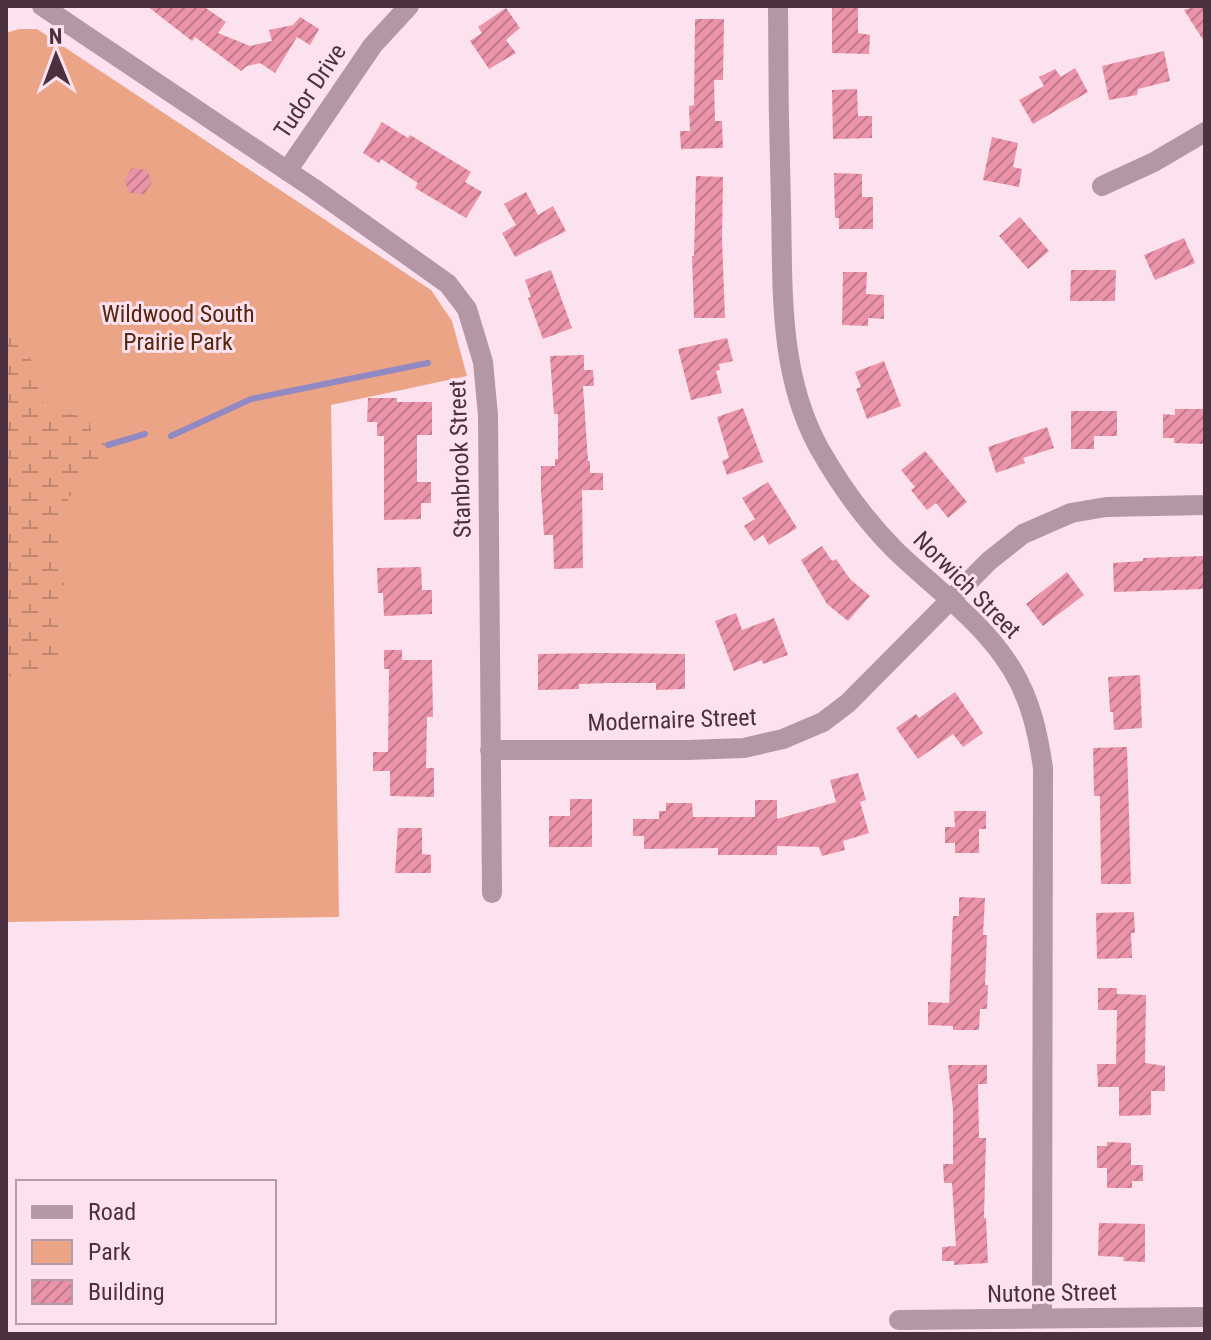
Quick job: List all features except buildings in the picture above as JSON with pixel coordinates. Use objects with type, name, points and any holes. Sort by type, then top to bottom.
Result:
[{"type":"street","name":"Stanbrook Street","points":[[42,6],[448,284],[467,309],[483,362],[488,415],[492,893]]},
{"type":"street","name":"Tudor Drive","points":[[287,171],[373,45],[409,6]]},
{"type":"street","name":"Norwich Street","points":[[778,6],[784,332],[800,407],[819,447],[859,510],[895,549],[951,600],[995,646],[1013,670],[1026,696],[1037,731],[1043,768],[1042,1319]]},
{"type":"street","points":[[1102,186],[1154,162],[1205,132]]},
{"type":"street","name":"Modernaire Street","points":[[490,750],[744,748],[783,739],[823,722],[848,703],[989,561],[1023,534],[1071,513],[1106,507],[1205,505]]},
{"type":"street","name":"Nutone Street","points":[[899,1320],[1205,1317]]},
{"type":"green space","name":"Wildwood South Prairie Park","points":[[37,29],[431,290],[452,321],[467,376],[331,405],[339,917],[6,922],[6,33]]},
{"type":"green space","points":[[6,320],[33,365],[47,409],[89,418],[92,436],[108,445],[108,453],[74,489],[60,513],[57,535],[65,580],[58,664],[54,673],[38,679],[6,676]]},
{"type":"waterway","points":[[171,436],[251,399],[428,363]]},
{"type":"waterway","points":[[108,445],[145,434]]}]
